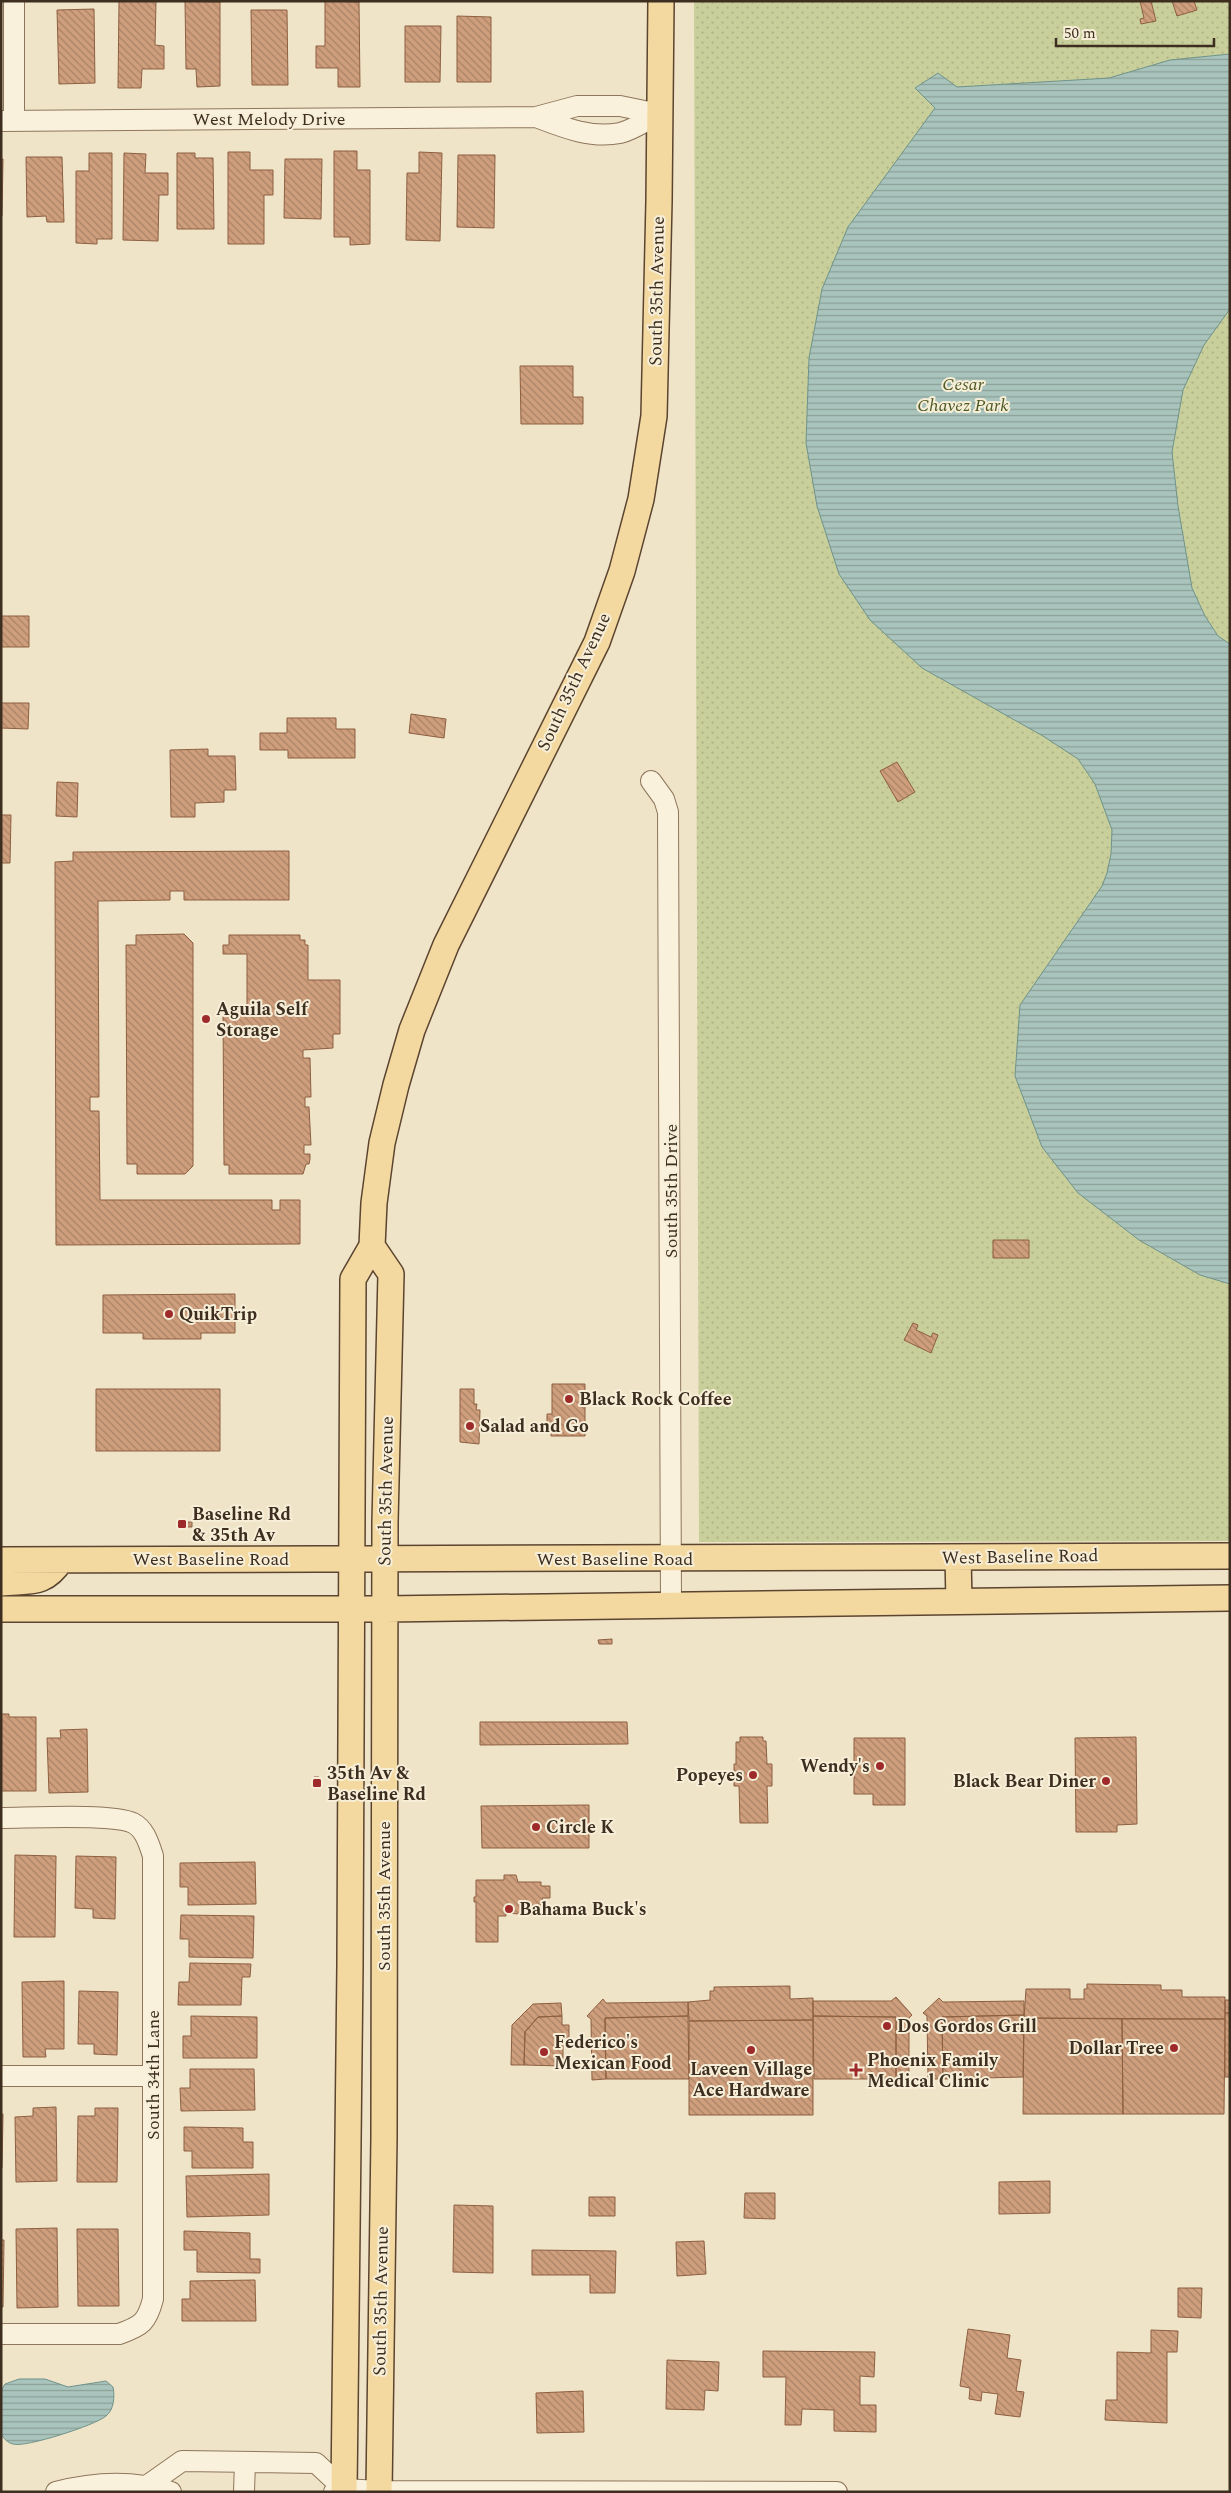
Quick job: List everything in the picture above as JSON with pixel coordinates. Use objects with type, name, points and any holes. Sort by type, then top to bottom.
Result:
[{"type":"main road","name":"South 35th Avenue","points":[[341,2491],[347,2135],[352,1278],[372,1246],[374,1203],[382,1143],[412,1030],[446,945],[597,642],[622,571],[639,508],[654,416],[659,211],[661,1]]},
{"type":"main road","name":"South 35th Avenue","points":[[372,1246],[391,1274],[385,1559],[384,2137],[378,2491]]},
{"type":"main road","name":"West Baseline Road","points":[[1,1560],[1230,1556]]},
{"type":"main road","points":[[958,1557],[959,1601]]},
{"type":"main road","points":[[1,1583],[43,1579],[50,1576],[61,1560]]},
{"type":"main road","points":[[1,1609],[385,1609],[1230,1598]]},
{"type":"main road","points":[[347,2135],[384,2137]]},
{"type":"street","points":[[8,121],[14,1]]},
{"type":"street","name":"West Melody Drive","points":[[8,121],[536,117],[577,106],[620,106],[659,114]]},
{"type":"street","name":"West Melody Drive","points":[[536,117],[579,132],[620,133],[659,114]]},
{"type":"street","name":"South 35th Drive","points":[[650,782],[664,799],[668,812],[671,1606]]},
{"type":"street","name":"South 34th Lane","points":[[1,1818],[114,1818],[134,1823],[147,1837],[153,1856],[153,2299],[148,2317],[138,2328],[119,2334],[1,2334]]},
{"type":"street","points":[[1,2076],[153,2076]]},
{"type":"street","points":[[148,2488],[182,2461],[316,2463],[341,2491],[837,2492]]},
{"type":"street","points":[[244,2492],[245,2462]]},
{"type":"street","points":[[56,2492],[78,2486],[121,2483],[171,2492]]},
{"type":"green space","name":"Cesar Chavez Park","points":[[694,1],[1230,1],[1230,1541],[699,1542]]},
{"type":"water","points":[[1230,54],[1230,309],[1204,345],[1183,390],[1172,452],[1178,506],[1192,588],[1205,616],[1218,636],[1230,644],[1230,1284],[1200,1275],[1139,1240],[1078,1193],[1042,1147],[1015,1076],[1020,1005],[1102,886],[1111,854],[1112,830],[1095,784],[1078,759],[1043,736],[922,668],[870,620],[839,574],[817,506],[806,443],[809,358],[822,289],[848,227],[935,108],[915,88],[938,73],[957,87],[1109,78],[1170,60]]},
{"type":"water","points":[[19,2379],[45,2379],[68,2387],[106,2381],[113,2387],[114,2399],[112,2407],[109,2413],[100,2420],[75,2430],[31,2443],[11,2443],[1,2434],[1,2391],[5,2384]]},
{"type":"building","points":[[119,1],[156,1],[155,45],[164,46],[164,69],[142,69],[141,88],[118,88]]},
{"type":"building","points":[[185,1],[220,2],[220,86],[197,87],[196,69],[186,69]]},
{"type":"building","points":[[325,1],[359,2],[360,87],[338,87],[338,68],[316,68],[316,46],[325,46]]},
{"type":"building","points":[[1140,1],[1151,1],[1156,21],[1141,24],[1140,19],[1144,18]]},
{"type":"building","points":[[1172,1],[1194,1],[1197,10],[1177,16]]},
{"type":"building","points":[[94,9],[95,83],[59,84],[57,10]]},
{"type":"building","points":[[251,10],[287,10],[288,85],[252,85]]},
{"type":"building","points":[[457,16],[491,17],[491,82],[457,82]]},
{"type":"building","points":[[405,26],[441,26],[440,82],[405,82]]},
{"type":"building","points":[[334,151],[357,151],[357,170],[370,170],[370,244],[350,245],[350,237],[334,237]]},
{"type":"building","points":[[228,152],[250,152],[250,170],[273,170],[273,195],[264,195],[264,244],[228,244]]},
{"type":"building","points":[[419,152],[442,153],[440,241],[406,240],[407,173],[419,173]]},
{"type":"building","points":[[89,153],[112,153],[112,239],[97,239],[97,244],[76,243],[76,171],[89,171]]},
{"type":"building","points":[[124,153],[146,154],[145,173],[168,173],[168,195],[159,195],[158,241],[123,240]]},
{"type":"building","points":[[177,153],[195,153],[195,158],[213,158],[214,229],[177,229]]},
{"type":"building","points":[[458,155],[495,155],[494,228],[457,227]]},
{"type":"building","points":[[26,157],[62,157],[64,222],[47,222],[46,216],[27,217]]},
{"type":"building","points":[[1,159],[3,159],[2,216],[1,216]]},
{"type":"building","points":[[285,159],[322,159],[321,219],[284,218]]},
{"type":"building","points":[[520,366],[573,366],[573,397],[583,397],[583,424],[521,424]]},
{"type":"building","points":[[1,616],[29,616],[29,647],[1,647]]},
{"type":"building","points":[[1,703],[29,703],[28,729],[1,728]]},
{"type":"building","points":[[411,714],[446,719],[444,738],[409,733]]},
{"type":"building","points":[[287,718],[336,718],[336,729],[355,729],[355,758],[288,758],[288,750],[260,750],[260,733],[287,733]]},
{"type":"building","points":[[208,749],[208,756],[235,756],[236,790],[224,790],[224,802],[195,803],[195,817],[171,817],[170,750]]},
{"type":"building","points":[[897,762],[915,792],[898,802],[880,771]]},
{"type":"building","points":[[57,782],[78,783],[77,817],[56,816]]},
{"type":"building","points":[[1,815],[11,815],[10,863],[1,863]]},
{"type":"building","points":[[289,851],[289,900],[184,900],[184,891],[170,891],[170,900],[98,901],[99,1097],[90,1097],[90,1111],[99,1111],[100,1200],[272,1200],[272,1210],[280,1210],[280,1200],[300,1200],[300,1244],[56,1245],[55,862],[73,861],[73,852]]},
{"type":"building","points":[[184,934],[193,943],[193,1166],[185,1174],[137,1174],[137,1164],[127,1164],[126,945],[136,945],[136,935]]},
{"type":"building","points":[[229,935],[300,935],[300,940],[305,940],[305,945],[308,945],[308,980],[340,980],[340,1034],[333,1034],[333,1048],[303,1050],[303,1058],[310,1058],[311,1097],[305,1097],[305,1107],[309,1107],[311,1145],[304,1145],[304,1154],[310,1154],[310,1159],[309,1164],[306,1164],[303,1174],[229,1174],[229,1165],[224,1165],[223,1011],[247,1011],[247,954],[223,954],[223,945],[229,945]]},
{"type":"building","points":[[993,1240],[1029,1240],[1029,1258],[993,1258]]},
{"type":"building","name":"QuikTrip","points":[[235,1294],[235,1333],[201,1333],[201,1339],[143,1339],[143,1333],[103,1333],[103,1295]]},
{"type":"building","points":[[913,1323],[918,1325],[916,1330],[931,1337],[933,1333],[938,1335],[931,1353],[904,1340]]},
{"type":"building","name":"Black Rock Coffee","points":[[552,1384],[585,1384],[585,1436],[551,1436],[551,1426],[547,1426],[547,1414],[552,1414]]},
{"type":"building","points":[[96,1389],[220,1389],[220,1451],[96,1451]]},
{"type":"building","name":"Salad and Go","points":[[460,1389],[474,1389],[474,1404],[477,1404],[476,1410],[480,1410],[479,1444],[460,1442]]},
{"type":"building","points":[[179,1522],[192,1522],[192,1527],[179,1527]]},
{"type":"building","points":[[612,1639],[612,1644],[599,1644],[598,1640]]},
{"type":"building","points":[[1,1714],[9,1714],[9,1717],[36,1717],[36,1791],[1,1791]]},
{"type":"building","points":[[480,1722],[627,1722],[628,1744],[480,1745]]},
{"type":"building","points":[[87,1729],[88,1792],[49,1793],[47,1738],[61,1738],[60,1730]]},
{"type":"building","name":"Popeyes","points":[[740,1737],[763,1737],[763,1741],[766,1741],[767,1764],[772,1764],[772,1786],[767,1786],[768,1823],[740,1823],[739,1786],[734,1786],[734,1764],[736,1764],[736,1742],[740,1742]]},
{"type":"building","name":"Black Bear Diner","points":[[1136,1737],[1137,1824],[1117,1825],[1117,1832],[1076,1832],[1075,1738]]},
{"type":"building","name":"Wendy's","points":[[854,1738],[905,1738],[905,1805],[873,1805],[873,1794],[854,1794]]},
{"type":"building","points":[[314,1777],[319,1777],[319,1788],[314,1788]]},
{"type":"building","name":"Circle K","points":[[589,1805],[589,1848],[482,1848],[481,1806]]},
{"type":"building","points":[[15,1855],[56,1856],[55,1937],[14,1937]]},
{"type":"building","points":[[76,1856],[116,1857],[115,1919],[93,1918],[93,1909],[75,1908]]},
{"type":"building","points":[[255,1862],[256,1904],[188,1905],[188,1887],[180,1887],[180,1863]]},
{"type":"building","name":"Bahama Buck's","points":[[504,1875],[516,1875],[518,1882],[541,1882],[541,1886],[550,1886],[550,1898],[542,1898],[544,1905],[541,1905],[541,1913],[533,1913],[533,1915],[506,1913],[506,1916],[498,1916],[498,1942],[476,1942],[476,1902],[474,1902],[474,1897],[476,1897],[476,1880],[504,1880]]},
{"type":"building","points":[[181,1915],[254,1916],[253,1958],[189,1957],[189,1939],[180,1939]]},
{"type":"building","points":[[190,1963],[251,1964],[250,1977],[242,1977],[241,2005],[178,2005],[179,1982],[189,1982]]},
{"type":"building","points":[[64,1981],[64,2049],[45,2049],[46,2057],[23,2057],[22,1982]]},
{"type":"building","points":[[1087,1984],[1161,1985],[1161,1990],[1182,1990],[1182,1997],[1225,1997],[1225,2019],[1024,2018],[1026,1989],[1070,1989],[1070,1999],[1084,1999],[1084,1989],[1087,1989]]},
{"type":"building","points":[[790,1986],[790,1999],[813,1998],[813,2020],[689,2021],[688,2002],[710,2000],[710,1991],[714,1991],[714,1987]]},
{"type":"building","points":[[79,1991],[118,1992],[117,2055],[94,2054],[94,2044],[78,2044]]},
{"type":"building","points":[[896,1997],[912,2015],[909,2018],[909,2079],[896,2079],[896,2017],[813,2016],[813,2001],[891,2001]]},
{"type":"building","points":[[939,1998],[943,2002],[1024,2001],[1024,2015],[942,2017],[943,2079],[928,2079],[927,2016],[923,2013]]},
{"type":"building","points":[[603,1999],[606,2003],[688,2002],[688,2016],[605,2018],[606,2079],[592,2080],[591,2019],[587,2016]]},
{"type":"building","points":[[1225,2000],[1230,2000],[1230,2013],[1225,2013]]},
{"type":"building","points":[[561,2003],[562,2016],[538,2017],[525,2032],[524,2065],[511,2065],[512,2025],[533,2004]]},
{"type":"building","points":[[1225,2013],[1230,2013],[1230,2077],[1225,2077]]},
{"type":"building","points":[[1024,2015],[1023,2077],[943,2079],[942,2017]]},
{"type":"building","points":[[191,2016],[257,2017],[257,2058],[183,2058],[183,2036],[191,2036]]},
{"type":"building","name":"Federico's Mexican Food","points":[[562,2016],[562,2025],[569,2025],[569,2038],[563,2038],[563,2066],[524,2065],[525,2032],[538,2017]]},
{"type":"building","points":[[688,2016],[689,2079],[606,2079],[605,2018]]},
{"type":"building","points":[[813,2016],[896,2017],[896,2079],[814,2079]]},
{"type":"building","points":[[1024,2018],[1122,2019],[1123,2114],[1023,2114]]},
{"type":"building","name":"Dollar Tree","points":[[1122,2019],[1225,2019],[1224,2114],[1123,2114]]},
{"type":"building","name":"Laveen Village Ace Hardware","points":[[813,2020],[813,2115],[689,2115],[689,2021]]},
{"type":"building","points":[[190,2069],[254,2069],[255,2110],[181,2111],[180,2088],[190,2088]]},
{"type":"building","points":[[56,2107],[57,2181],[16,2182],[15,2117],[33,2116],[33,2108]]},
{"type":"building","points":[[95,2108],[118,2108],[117,2182],[77,2182],[78,2116],[95,2116]]},
{"type":"building","points":[[1,2114],[3,2114],[2,2168],[1,2168]]},
{"type":"building","points":[[184,2127],[243,2128],[243,2142],[253,2142],[253,2168],[192,2168],[192,2151],[184,2151]]},
{"type":"building","points":[[269,2174],[269,2215],[187,2217],[186,2176]]},
{"type":"building","points":[[1050,2181],[1050,2213],[999,2214],[999,2182]]},
{"type":"building","points":[[745,2193],[775,2193],[775,2219],[744,2218]]},
{"type":"building","points":[[589,2197],[615,2197],[615,2216],[589,2216]]},
{"type":"building","points":[[454,2205],[493,2206],[493,2273],[453,2272]]},
{"type":"building","points":[[57,2228],[58,2307],[17,2308],[16,2229]]},
{"type":"building","points":[[77,2229],[118,2229],[119,2306],[78,2306]]},
{"type":"building","points":[[184,2231],[250,2233],[250,2259],[260,2259],[260,2273],[197,2272],[197,2250],[184,2250]]},
{"type":"building","points":[[1,2240],[4,2240],[3,2307],[1,2307]]},
{"type":"building","points":[[704,2241],[706,2274],[677,2276],[676,2242]]},
{"type":"building","points":[[532,2250],[616,2251],[615,2293],[590,2293],[590,2275],[532,2275]]},
{"type":"building","points":[[255,2280],[256,2321],[182,2321],[182,2299],[190,2299],[190,2281]]},
{"type":"building","points":[[1178,2288],[1202,2288],[1201,2318],[1178,2317]]},
{"type":"building","points":[[968,2329],[1010,2335],[1007,2358],[1021,2360],[1016,2391],[1024,2392],[1020,2417],[995,2414],[998,2394],[982,2392],[981,2401],[969,2399],[970,2388],[960,2386]]},
{"type":"building","points":[[1151,2330],[1178,2331],[1177,2352],[1167,2352],[1167,2423],[1105,2420],[1106,2400],[1117,2400],[1117,2352],[1151,2353]]},
{"type":"building","points":[[763,2351],[875,2352],[874,2377],[860,2376],[860,2405],[876,2405],[876,2432],[834,2431],[834,2410],[802,2409],[801,2425],[785,2425],[786,2377],[763,2377]]},
{"type":"building","points":[[667,2360],[719,2362],[718,2391],[705,2390],[704,2410],[666,2409]]},
{"type":"building","points":[[583,2391],[584,2432],[537,2433],[536,2393]]},
{"type":"place","name":"Aguila Self Storage","points":[[206,1019]]},
{"type":"place","name":"QuikTrip","points":[[169,1314]]},
{"type":"place","name":"Black Rock Coffee","points":[[569,1399]]},
{"type":"place","name":"Salad and Go","points":[[470,1426]]},
{"type":"place","name":"Baseline Rd & 35th Av","points":[[182,1524]]},
{"type":"place","name":"Wendy's","points":[[880,1766]]},
{"type":"place","name":"Popeyes","points":[[753,1775]]},
{"type":"place","name":"Black Bear Diner","points":[[1106,1781]]},
{"type":"place","name":"35th Av & Baseline Rd","points":[[317,1783]]},
{"type":"place","name":"Circle K","points":[[536,1827]]},
{"type":"place","name":"Bahama Buck's","points":[[509,1909]]},
{"type":"place","name":"Dos Gordos Grill","points":[[887,2026]]},
{"type":"place","name":"Dollar Tree","points":[[1174,2048]]},
{"type":"place","name":"Laveen Village Ace Hardware","points":[[751,2050]]},
{"type":"place","name":"Federico's Mexican Food","points":[[544,2052]]},
{"type":"place","name":"Phoenix Family Medical Clinic","points":[[856,2070]]}]
